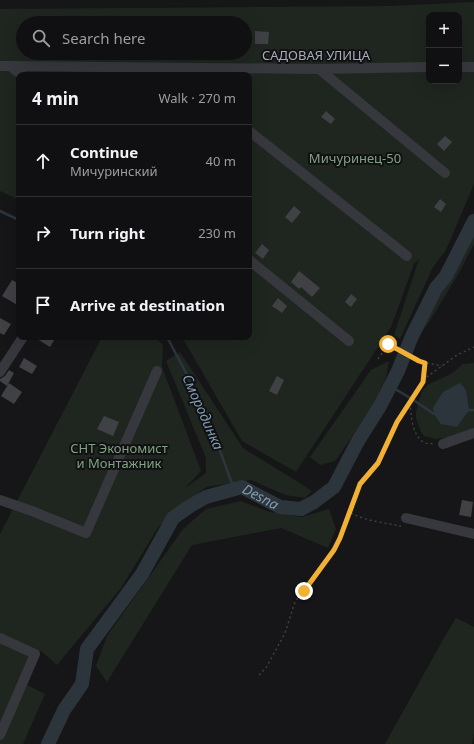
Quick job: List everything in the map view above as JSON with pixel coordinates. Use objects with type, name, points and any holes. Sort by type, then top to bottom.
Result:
[{"type":"street","name":"САДОВАЯ УЛИЦА","points":[[5,66],[319,69],[426,67]]},
{"type":"street","points":[[5,66],[16,72]]},
{"type":"street","points":[[169,67],[175,72]]},
{"type":"street","points":[[462,67],[474,67]]},
{"type":"street","points":[[319,69],[445,173]]},
{"type":"street","points":[[252,133],[407,256]]},
{"type":"street","points":[[252,262],[349,341]]},
{"type":"street","points":[[0,372],[21,340]]},
{"type":"street","points":[[0,500],[86,533],[157,371]]},
{"type":"street","points":[[443,444],[474,433]]},
{"type":"street","points":[[406,518],[474,534]]},
{"type":"street","points":[[0,638],[35,654],[0,735]]},
{"type":"path","points":[[378,359],[388,344],[419,361],[442,366]]},
{"type":"path","points":[[259,675],[266,668],[285,633],[296,602],[334,550],[350,513],[360,484],[378,463],[397,422],[424,380],[457,355],[474,347]]},
{"type":"path","points":[[423,382],[425,363]]},
{"type":"path","points":[[410,402],[411,421],[418,437],[424,442],[443,444]]},
{"type":"path","points":[[350,513],[403,526],[406,518]]},
{"type":"green space","name":"Мичуринец-50","points":[[474,2],[474,184],[446,250],[433,267],[400,339],[394,335],[419,259],[414,264],[391,327],[296,472],[242,441],[184,340],[252,340],[252,72],[16,72],[16,199],[0,191],[0,9],[391,6]]},
{"type":"green space","points":[[474,225],[474,244],[460,271],[431,319],[417,338],[408,338],[417,320],[438,289],[449,277]]},
{"type":"green space","name":"СНТ Экономист и Монтажник","points":[[100,340],[157,340],[163,345],[162,367],[201,471],[185,488],[206,473],[206,458],[166,361],[180,352],[243,448],[312,491],[305,498],[285,495],[251,480],[206,487],[159,526],[121,588],[57,665],[40,650],[25,684],[45,694],[23,744],[0,744],[0,534]]},
{"type":"green space","points":[[389,361],[386,377],[372,408],[335,461],[320,465],[310,457],[371,370]]},
{"type":"green space","points":[[474,363],[474,428],[459,436],[436,439],[424,436],[420,430],[416,418],[416,411],[422,391],[429,384],[451,374],[463,364]]},
{"type":"green space","points":[[241,501],[270,512],[302,517],[329,509],[336,529],[328,548],[281,528],[192,545],[107,682],[96,666],[107,636],[183,529],[206,509]]},
{"type":"green space","points":[[456,618],[474,627],[474,733],[472,744],[385,744],[444,638]]},
{"type":"shaded area","points":[[460,383],[466,390],[469,410],[457,427],[441,424],[434,414],[433,408],[443,392]]},
{"type":"building","points":[[255,31],[269,32],[268,44],[255,44]]},
{"type":"building","points":[[326,111],[335,119],[331,124],[321,117]]},
{"type":"building","points":[[445,136],[452,142],[444,151],[437,144]]},
{"type":"building","points":[[440,199],[446,204],[441,212],[434,207]]},
{"type":"building","points":[[294,206],[301,212],[292,223],[285,217]]},
{"type":"building","points":[[262,244],[269,250],[263,259],[255,253]]},
{"type":"building","points":[[299,271],[320,288],[312,297],[301,287],[299,289],[291,282]]},
{"type":"building","points":[[12,280],[16,282],[16,304],[2,296]]},
{"type":"building","points":[[351,294],[357,299],[351,307],[345,302]]},
{"type":"building","points":[[278,298],[287,306],[282,313],[272,306]]},
{"type":"building","points":[[0,318],[11,324],[4,335],[0,333]]},
{"type":"building","points":[[39,340],[54,340],[50,347]]},
{"type":"building","points":[[24,358],[37,366],[32,374],[19,367]]},
{"type":"building","points":[[9,370],[14,373],[7,386],[0,381],[0,379],[5,376]]},
{"type":"building","points":[[277,376],[284,380],[277,395],[269,391]]},
{"type":"building","points":[[9,383],[22,392],[14,404],[1,396]]},
{"type":"building","points":[[104,416],[119,422],[113,436],[97,429]]},
{"type":"building","points":[[462,500],[473,502],[471,517],[459,515]]},
{"type":"waterway","name":"Смородинка","points":[[0,211],[16,219]]},
{"type":"waterway","name":"Desna","points":[[48,744],[64,710],[82,684],[87,649],[142,574],[173,518],[206,497],[242,487],[280,507],[301,509],[314,502],[334,487],[358,441],[380,406],[398,371],[412,336],[436,288],[446,276],[474,221]]},
{"type":"waterway","name":"Смородинка","points":[[169,340],[204,407],[234,489]]},
{"type":"waterway","points":[[390,386],[436,414]]},
{"type":"waterway","points":[[467,410],[474,410]]},
{"type":"route","points":[[304,591],[334,550],[350,513],[360,484],[378,463],[397,422],[423,382],[425,363],[393,348],[388,344]]}]
